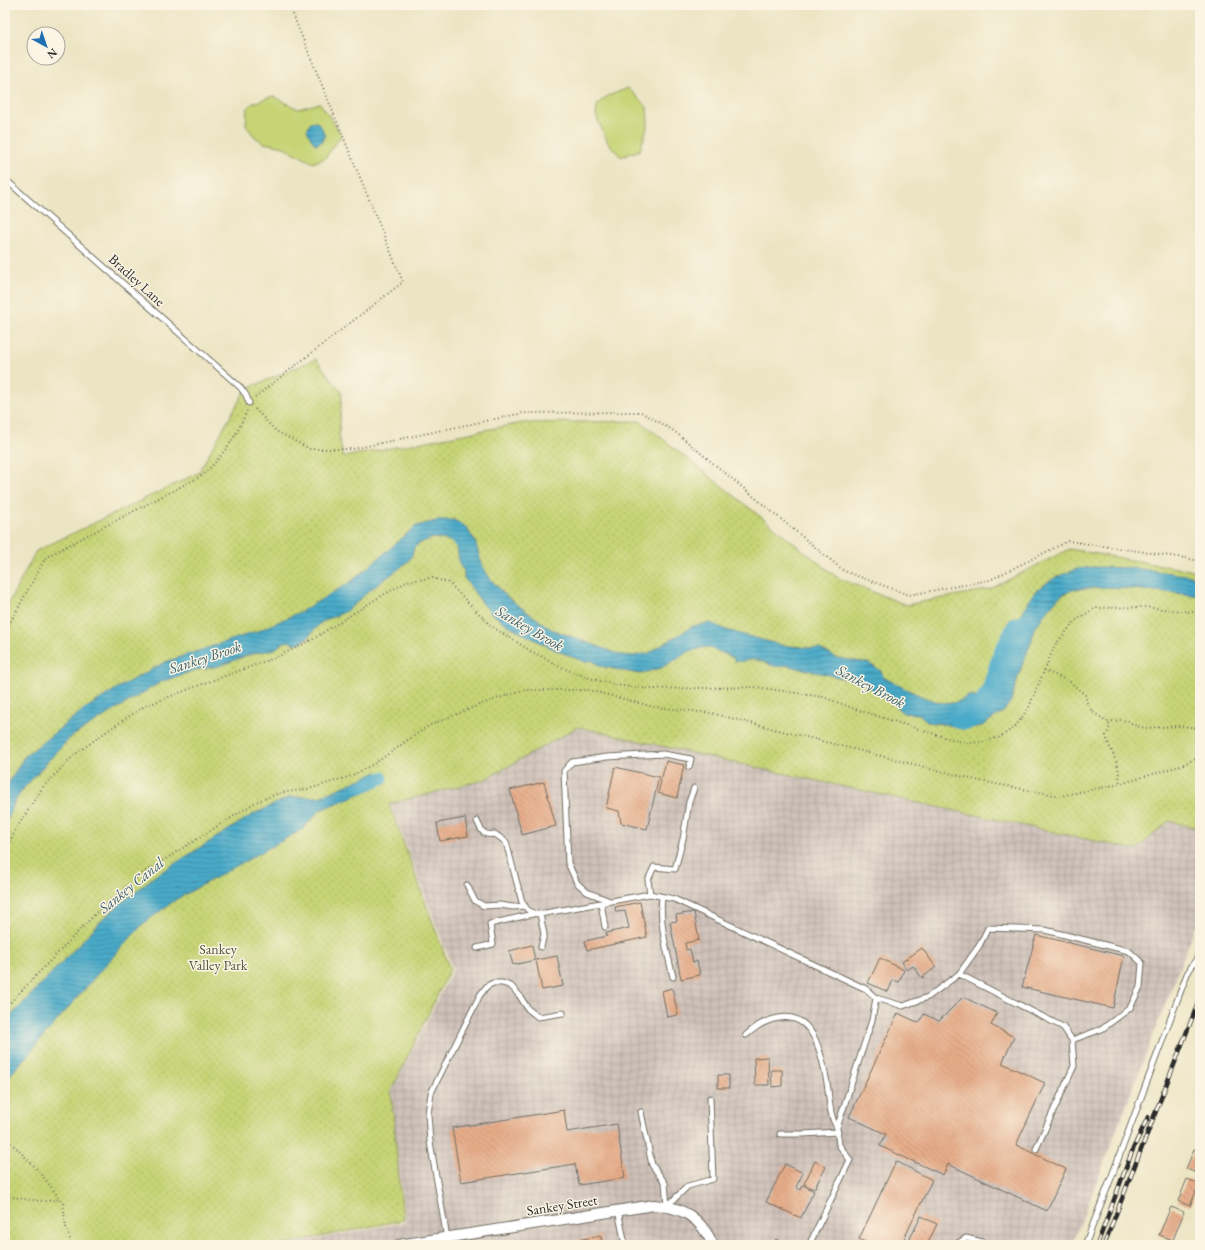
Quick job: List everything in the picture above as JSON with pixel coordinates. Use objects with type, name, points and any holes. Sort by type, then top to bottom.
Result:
[{"type":"street","name":"Sankey Street","points":[[399,1245],[654,1205],[667,1206],[690,1216],[701,1225],[708,1234],[713,1245]]},
{"type":"lane","name":"Bradley Lane","points":[[5,179],[240,387],[246,395],[249,403]]},
{"type":"lane","points":[[610,901],[588,892],[577,883],[568,863],[564,771],[572,762],[607,757],[663,754],[691,759],[689,767]]},
{"type":"lane","points":[[650,894],[648,880],[654,867],[675,869],[683,839],[689,802],[694,788]]},
{"type":"lane","points":[[476,820],[483,834],[495,834],[506,842],[522,902],[526,909],[533,914]]},
{"type":"lane","points":[[467,885],[475,901],[484,906],[524,906]]},
{"type":"lane","points":[[477,948],[493,944],[490,924],[533,914],[650,894],[674,899],[866,989],[876,998],[903,1006],[928,997],[959,974],[979,946],[988,928],[1045,930],[1129,950],[1142,963],[1140,987],[1130,1008],[1102,1029],[1072,1040]]},
{"type":"lane","points":[[662,897],[661,906],[665,943],[673,977]]},
{"type":"lane","points":[[601,903],[605,927]]},
{"type":"lane","points":[[540,914],[544,934],[541,947]]},
{"type":"lane","points":[[1085,1245],[1187,974],[1199,954]]},
{"type":"lane","points":[[959,974],[1063,1027],[1072,1040],[1074,1066],[1036,1149]]},
{"type":"lane","points":[[447,1238],[430,1142],[428,1114],[432,1093],[437,1080],[480,995],[487,986],[493,983],[502,983],[511,986],[528,1009],[538,1017],[564,1013]]},
{"type":"lane","points":[[837,1130],[872,1020],[876,998]]},
{"type":"lane","points":[[746,1035],[760,1024],[784,1016],[798,1019],[807,1027],[816,1041],[822,1059],[832,1116],[837,1130],[839,1145],[850,1160],[809,1245]]},
{"type":"lane","points":[[667,1206],[688,1186],[713,1179],[710,1098]]},
{"type":"lane","points":[[641,1112],[652,1165],[665,1183],[667,1206]]},
{"type":"lane","points":[[780,1134],[803,1134],[837,1130]]},
{"type":"lane","points":[[618,1210],[625,1245]]},
{"type":"lane","points":[[955,1245],[966,1238],[990,1245]]},
{"type":"path","points":[[5,632],[46,557],[203,475],[229,446],[245,416],[249,403],[403,282],[289,5]]},
{"type":"path","points":[[249,403],[276,431],[310,449],[353,449],[523,413],[641,412],[674,431],[844,571],[908,595],[990,580],[1068,541],[1200,561]]},
{"type":"path","points":[[5,853],[14,832],[43,787],[74,755],[110,729],[143,707],[188,688],[277,656],[313,639],[373,601],[408,582],[434,578],[449,583],[491,626],[531,651],[565,668],[592,679],[622,686],[650,689],[756,687],[823,697],[869,714],[966,743],[983,742],[1000,737],[1015,727],[1029,707],[1055,645],[1075,621],[1095,608],[1144,607],[1200,613]]},
{"type":"path","points":[[1044,670],[1070,682],[1085,695],[1087,703],[1093,712],[1108,722],[1110,727],[1106,736],[1108,745],[1113,753],[1118,768],[1120,784]]},
{"type":"path","points":[[1108,722],[1120,720],[1128,721],[1136,726],[1146,728],[1180,726],[1200,728]]},
{"type":"path","points":[[5,1137],[35,1167],[60,1199],[63,1204],[66,1227],[72,1245]]},
{"type":"path","points":[[5,1196],[39,1201],[60,1199]]},
{"type":"shaded area","points":[[580,725],[767,770],[1136,850],[1169,821],[1200,829],[1200,915],[1072,1245],[287,1245],[405,1222],[391,1092],[453,969],[389,801]]},
{"type":"green space","points":[[628,88],[647,107],[648,124],[640,150],[621,157],[608,143],[596,116],[597,106],[608,96]]},
{"type":"green space","points":[[273,96],[298,109],[320,103],[342,135],[325,158],[313,163],[284,147],[264,143],[255,137],[246,126],[247,109],[253,103]]},
{"type":"green space","name":"Sankey Valley Park","points":[[316,359],[342,393],[339,435],[343,457],[522,423],[640,421],[838,578],[906,605],[990,589],[1069,549],[1200,572],[1200,829],[1169,821],[1136,850],[767,770],[578,727],[484,780],[389,804],[450,969],[391,1091],[403,1220],[279,1245],[5,1245],[5,610],[36,551],[198,473],[246,389]]},
{"type":"water","points":[[311,122],[317,122],[322,128],[325,136],[321,142],[316,145],[311,139],[307,130]]},
{"type":"water","points":[[440,520],[454,520],[466,527],[475,541],[482,565],[491,580],[508,598],[551,629],[621,655],[633,656],[649,653],[693,626],[711,623],[726,630],[781,645],[820,649],[837,658],[868,663],[881,671],[883,677],[937,702],[953,703],[970,695],[975,697],[986,707],[991,706],[996,701],[1000,693],[1000,683],[1006,645],[1019,618],[1035,591],[1056,577],[1077,569],[1093,567],[1134,568],[1200,577],[1200,596],[1109,587],[1072,590],[1060,596],[1045,613],[1034,630],[1011,701],[1004,711],[982,726],[969,728],[928,722],[919,714],[903,713],[888,700],[860,682],[785,665],[778,667],[754,660],[735,661],[732,657],[707,647],[690,651],[661,668],[639,674],[600,666],[591,660],[585,662],[531,638],[490,612],[464,578],[464,571],[460,566],[457,548],[450,541],[434,538],[422,542],[414,547],[413,553],[404,565],[370,590],[350,608],[319,624],[308,638],[299,643],[293,644],[290,641],[284,642],[275,649],[248,655],[219,666],[195,670],[161,682],[71,737],[24,788],[15,801],[5,825],[5,789],[24,757],[83,710],[121,686],[165,662],[258,631],[302,611],[352,581],[416,526]]},
{"type":"water","points":[[377,772],[376,787],[320,810],[303,829],[175,900],[143,924],[5,1081],[5,1022],[105,917],[120,904],[155,876],[252,815],[290,797],[319,797]]},
{"type":"building","points":[[666,761],[684,765],[677,798],[658,793]]},
{"type":"building","points":[[615,767],[659,777],[647,829],[621,823],[619,811],[606,808]]},
{"type":"building","points":[[544,782],[556,826],[522,835],[510,790]]},
{"type":"building","points":[[465,818],[468,836],[440,841],[437,823]]},
{"type":"building","points":[[640,902],[647,937],[587,950],[585,941],[607,936],[606,933],[629,928],[625,911],[616,912],[615,907]]},
{"type":"building","points":[[694,912],[699,940],[685,943],[686,950],[690,949],[693,962],[697,961],[700,975],[681,979],[670,922],[677,921],[676,915]]},
{"type":"building","points":[[1036,935],[1124,956],[1113,1008],[1022,987]]},
{"type":"building","points":[[532,945],[535,960],[513,965],[509,951]]},
{"type":"building","points":[[922,948],[936,967],[922,978],[913,966],[907,970],[902,962]]},
{"type":"building","points":[[557,956],[563,986],[542,990],[536,960]]},
{"type":"building","points":[[880,958],[904,970],[899,982],[893,980],[888,992],[868,983]]},
{"type":"building","points":[[672,988],[678,1015],[667,1017],[662,991]]},
{"type":"building","points":[[963,997],[997,1013],[991,1025],[1014,1037],[1002,1063],[1045,1083],[1016,1145],[1066,1169],[1047,1211],[948,1164],[943,1175],[880,1146],[886,1134],[849,1117],[898,1013],[919,1023],[924,1014],[939,1021]]},
{"type":"building","points":[[768,1057],[769,1085],[755,1085],[754,1058]]},
{"type":"building","points":[[771,1070],[782,1070],[782,1086],[772,1087]]},
{"type":"building","points":[[718,1075],[729,1075],[729,1088],[718,1088]]},
{"type":"building","points":[[564,1110],[567,1132],[617,1124],[625,1178],[579,1185],[575,1164],[461,1182],[452,1128]]},
{"type":"building","points":[[1200,1126],[1200,1138],[1196,1136]]},
{"type":"building","points":[[1194,1149],[1200,1151],[1200,1174],[1186,1169]]},
{"type":"building","points":[[815,1161],[826,1167],[814,1189],[804,1184]]},
{"type":"building","points":[[896,1161],[932,1180],[901,1245],[871,1245],[859,1239]]},
{"type":"building","points":[[785,1164],[803,1173],[796,1187],[801,1190],[803,1185],[814,1191],[801,1218],[766,1202]]},
{"type":"building","points":[[1187,1179],[1199,1184],[1190,1206],[1178,1201]]},
{"type":"building","points":[[1171,1207],[1184,1212],[1173,1240],[1159,1235]]},
{"type":"building","points":[[921,1216],[937,1224],[927,1245],[907,1245]]},
{"type":"building","points":[[601,1236],[602,1245],[552,1245],[552,1244]]},
{"type":"building","points":[[776,1239],[787,1245],[774,1245]]},
{"type":"waterway","name":"Sankey Brook","points":[[959,718],[967,719],[984,706],[993,689],[1003,656],[1018,627]]},
{"type":"waterway","name":"Sankey Canal","points":[[360,787],[382,778]]},
{"type":"railway","points":[[1104,1245],[1200,998]]},
{"type":"railway","points":[[1097,1245],[1133,1149],[1148,1117]]}]
